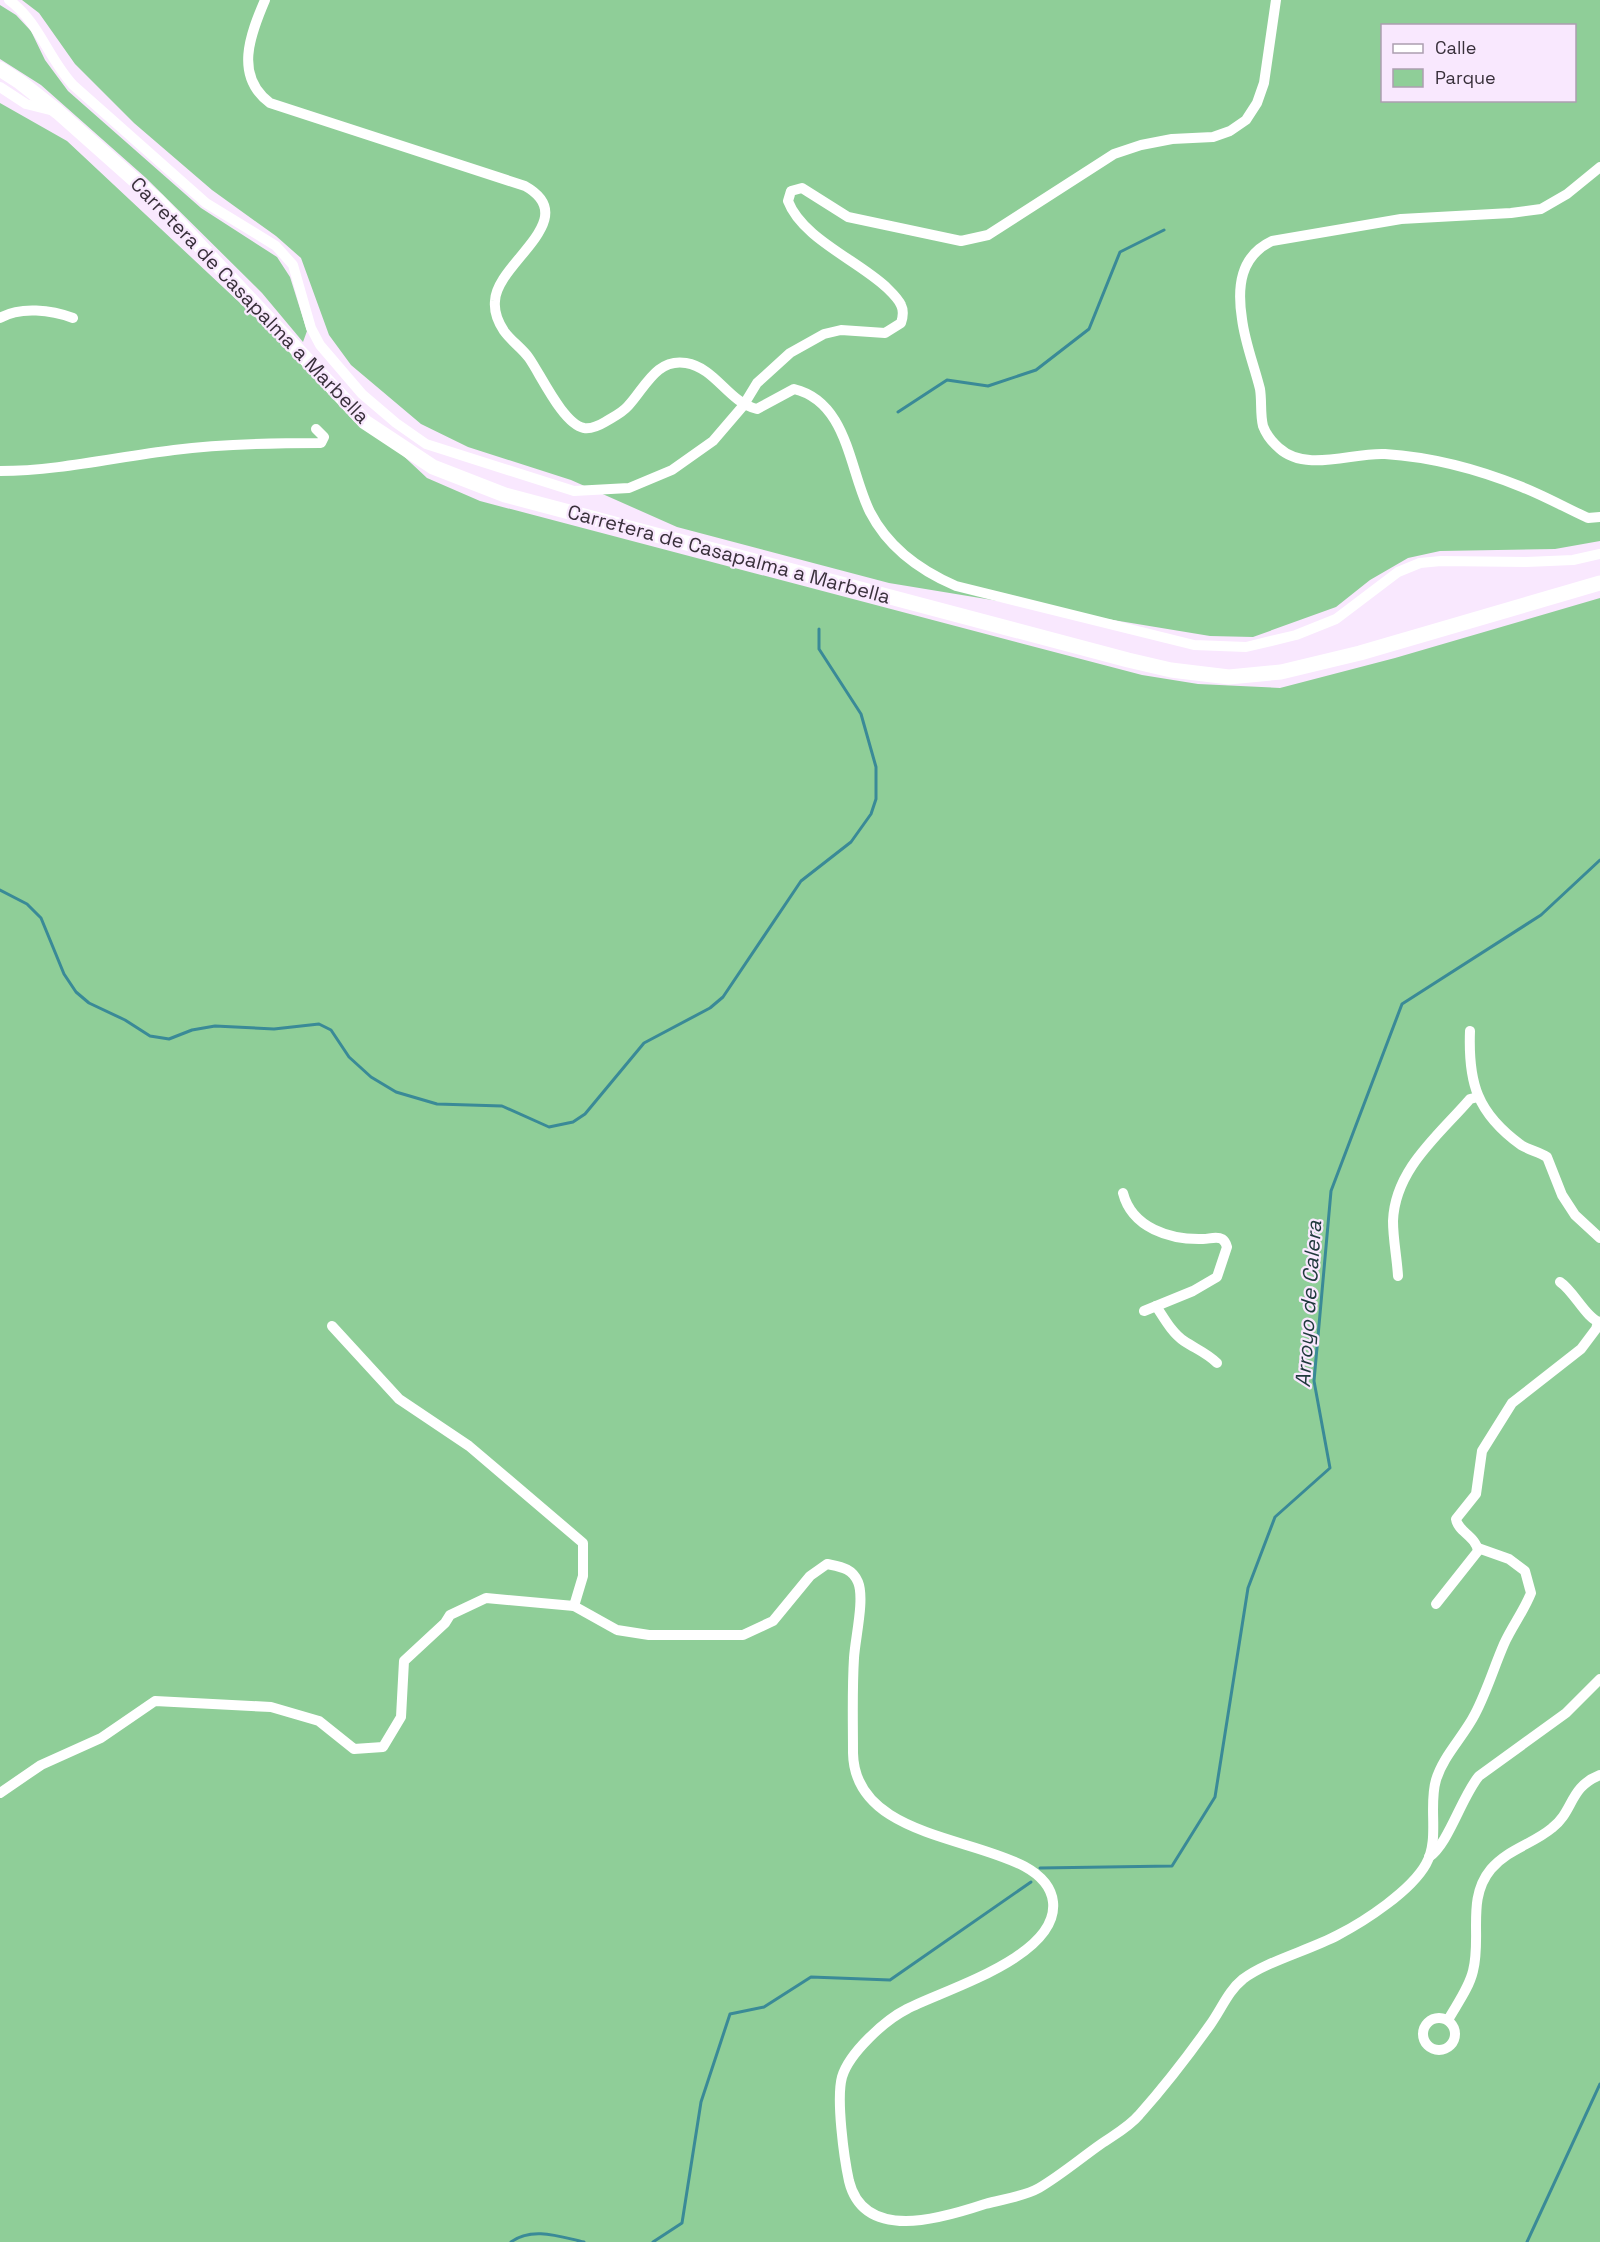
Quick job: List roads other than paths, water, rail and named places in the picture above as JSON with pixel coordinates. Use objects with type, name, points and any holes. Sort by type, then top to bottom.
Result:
[{"type":"main road","name":"Carretera de Casapalma a Marbella","points":[[0,69],[58,112],[157,200],[365,422],[433,467],[505,495],[1128,660],[1171,670],[1229,677],[1281,672],[1329,661],[1600,583]]},
{"type":"street","points":[[9,0],[31,20],[59,70],[73,85],[206,203],[276,246],[293,265],[311,328],[325,352],[363,394],[396,423],[426,444],[574,491],[629,488],[672,470],[713,441],[743,406],[756,383],[790,353],[808,342],[841,330],[885,333],[897,328],[903,317],[898,299],[877,279],[819,238],[798,218],[788,201],[791,190],[802,188],[848,217],[934,233],[961,241],[988,235],[1114,154],[1141,145],[1213,137],[1230,131],[1246,120],[1257,103],[1264,82],[1276,0]]},
{"type":"street","points":[[265,0],[248,48],[247,67],[250,81],[259,95],[270,103],[525,186],[537,192],[544,202],[546,212],[537,236],[497,286],[495,313],[504,330],[527,356],[563,412],[574,423],[585,428],[600,425],[627,408],[657,370],[673,363],[687,363],[704,369],[743,406],[757,409],[794,389],[818,399],[831,412],[840,429],[871,514],[893,546],[933,576],[956,586],[1194,645],[1246,647],[1296,635],[1336,619],[1398,572],[1420,563],[1573,560],[1600,554]]},
{"type":"street","points":[[0,87],[26,104],[58,112]]},
{"type":"street","points":[[1600,167],[1567,194],[1541,209],[1511,213],[1401,219],[1272,241],[1263,245],[1245,263],[1241,274],[1240,295],[1247,346],[1260,392],[1263,426],[1269,438],[1289,456],[1321,459],[1384,454],[1438,463],[1481,472],[1524,487],[1588,518],[1600,516]]},
{"type":"street","points":[[0,318],[15,312],[28,311],[73,318]]},
{"type":"street","points":[[0,471],[32,471],[177,449],[242,444],[321,443],[324,437],[316,429]]},
{"type":"street","points":[[1470,1031],[1469,1058],[1478,1097],[1506,1133],[1524,1147],[1546,1157],[1562,1195],[1575,1215],[1600,1238]]},
{"type":"street","points":[[1398,1276],[1393,1221],[1397,1198],[1408,1171],[1420,1153],[1470,1099],[1478,1097]]},
{"type":"street","points":[[1123,1193],[1125,1204],[1143,1224],[1163,1234],[1185,1239],[1218,1238],[1226,1243],[1225,1260],[1217,1277],[1144,1311]]},
{"type":"street","points":[[1429,1857],[1435,1782],[1475,1714],[1494,1676],[1504,1645],[1530,1593],[1525,1571],[1509,1559],[1478,1548],[1458,1526],[1456,1519],[1476,1494],[1482,1451],[1512,1403],[1581,1349],[1596,1329],[1599,1322],[1592,1320],[1569,1288],[1560,1282]]},
{"type":"street","points":[[1156,1306],[1170,1328],[1183,1340],[1209,1355],[1217,1363]]},
{"type":"street","points":[[332,1326],[399,1399],[477,1452],[583,1544],[583,1576],[574,1606]]},
{"type":"street","points":[[1436,1604],[1475,1557],[1478,1548]]},
{"type":"street","points":[[0,1793],[41,1765],[101,1738],[154,1701],[272,1707],[319,1720],[354,1749],[383,1747],[400,1717],[404,1661],[445,1623],[450,1615],[486,1598],[574,1606],[617,1630],[649,1635],[743,1635],[773,1621],[810,1576],[827,1564],[847,1568],[854,1574],[860,1592],[853,1692],[854,1761],[860,1784],[869,1797],[910,1826],[1006,1858],[1033,1872],[1052,1895],[1052,1914],[1042,1932],[1023,1950],[992,1973],[904,2010],[882,2026],[848,2064],[841,2091],[849,2183],[860,2207],[886,2224],[916,2226],[1036,2190],[1135,2121],[1207,2030],[1228,1994],[1244,1978],[1338,1936],[1367,1918],[1415,1878],[1429,1857],[1436,1852],[1470,1786],[1479,1776],[1566,1713],[1600,1679]]},
{"type":"street","points":[[1448,2020],[1464,1994],[1473,1971],[1477,1900],[1490,1870],[1504,1856],[1553,1828],[1575,1792],[1587,1780],[1600,1775]]},
{"type":"waterway","points":[[898,412],[947,380],[988,386],[1036,370],[1089,329],[1120,252],[1164,230]]},
{"type":"waterway","points":[[0,890],[27,904],[41,918],[64,974],[76,992],[89,1003],[125,1020],[150,1036],[169,1039],[192,1030],[215,1026],[274,1029],[319,1024],[331,1030],[349,1057],[371,1077],[396,1092],[437,1104],[502,1106],[549,1127],[573,1122],[585,1114],[644,1043],[710,1008],[723,997],[801,881],[851,842],[871,814],[876,799],[876,767],[861,714],[819,649],[819,629]]},
{"type":"waterway","name":"Arroyo de Calera","points":[[1040,1868],[1172,1866],[1215,1797],[1248,1588],[1275,1517],[1330,1468],[1314,1381],[1331,1191],[1402,1004],[1541,915],[1600,860]]},
{"type":"waterway","name":"Arroyo de Calera","points":[[653,2242],[682,2223],[701,2102],[730,2014],[764,2007],[811,1977],[890,1980],[1031,1882]]},
{"type":"waterway","points":[[1527,2242],[1600,2084]]},
{"type":"waterway","name":"Arroyo de Calera","points":[[511,2242],[519,2237],[537,2234],[584,2242]]}]
